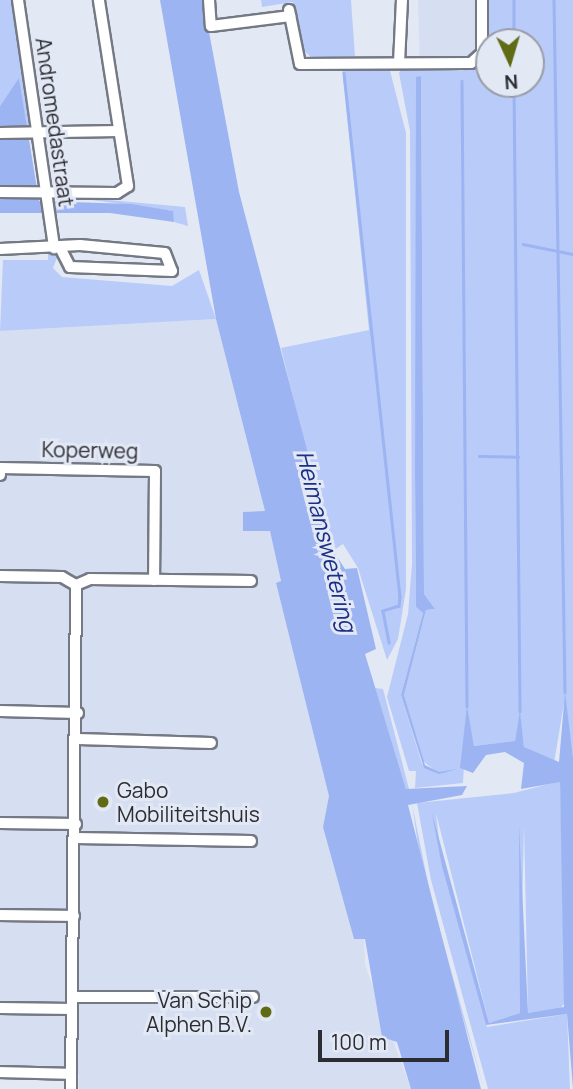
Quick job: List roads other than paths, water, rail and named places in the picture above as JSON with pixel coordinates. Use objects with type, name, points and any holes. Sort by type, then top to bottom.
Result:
[{"type":"street","name":"Andromedastraat","points":[[18,0],[40,132],[44,193],[57,248]]},
{"type":"street","points":[[1,192],[124,191],[119,131],[99,0]]},
{"type":"street","points":[[209,0],[211,26],[289,13],[300,64],[477,60],[482,54],[482,0]]},
{"type":"street","points":[[399,63],[402,0]]},
{"type":"street","points":[[0,133],[119,131]]},
{"type":"street","points":[[0,249],[57,248],[165,253],[172,271],[70,267],[57,248]]},
{"type":"street","points":[[0,463],[0,475]]},
{"type":"street","name":"Koperweg","points":[[0,468],[155,471],[154,580]]},
{"type":"street","points":[[0,576],[62,577],[76,585]]},
{"type":"street","points":[[76,585],[90,579],[251,581]]},
{"type":"street","points":[[71,1089],[78,739],[76,585]]},
{"type":"street","points":[[0,711],[78,713]]},
{"type":"street","points":[[78,739],[211,743]]},
{"type":"street","points":[[0,823],[76,824]]},
{"type":"street","points":[[76,838],[251,841]]},
{"type":"street","points":[[0,915],[74,916]]},
{"type":"street","points":[[72,996],[253,998]]},
{"type":"street","points":[[0,1009],[72,1009]]},
{"type":"street","points":[[0,1072],[71,1074]]},
{"type":"water","name":"Heimanswetering","points":[[160,0],[203,0],[239,192],[334,552],[345,569],[357,568],[376,649],[365,654],[406,789],[467,786],[462,795],[408,805],[481,1089],[411,1089],[397,1042],[382,1037],[365,939],[354,939],[323,827],[329,796],[276,583],[281,581],[270,531],[243,531],[243,512],[265,511],[216,319]]},
{"type":"water","points":[[421,76],[424,594],[435,609],[426,610],[404,695],[425,765],[439,772],[457,769],[439,774],[424,768],[401,695],[423,613],[416,607],[415,470],[416,77]]},
{"type":"water","points":[[19,78],[39,201],[131,204],[173,211],[174,222],[110,213],[0,213],[0,106]]},
{"type":"water","points":[[565,692],[573,757],[573,1089],[567,1014],[486,1025],[442,867],[432,813],[489,1023],[520,1013],[519,825],[528,1013],[564,1007],[560,782],[521,789],[524,763],[505,752],[486,755],[473,773],[460,768],[467,706],[474,746],[515,741],[520,711],[524,747],[559,762]]},
{"type":"waterway","points":[[514,0],[514,28]]},
{"type":"waterway","points":[[554,0],[565,692]]},
{"type":"waterway","points":[[344,73],[400,597],[399,606],[383,611],[389,642]]},
{"type":"waterway","points":[[462,81],[467,706]]},
{"type":"waterway","points":[[514,98],[520,711]]},
{"type":"waterway","points":[[523,244],[573,254]]},
{"type":"waterway","points":[[479,456],[518,457]]},
{"type":"place","name":"Gabo Mobiliteitshuis","points":[[103,802]]},
{"type":"place","name":"Van Schip Alphen B.V.","points":[[266,1012]]}]
